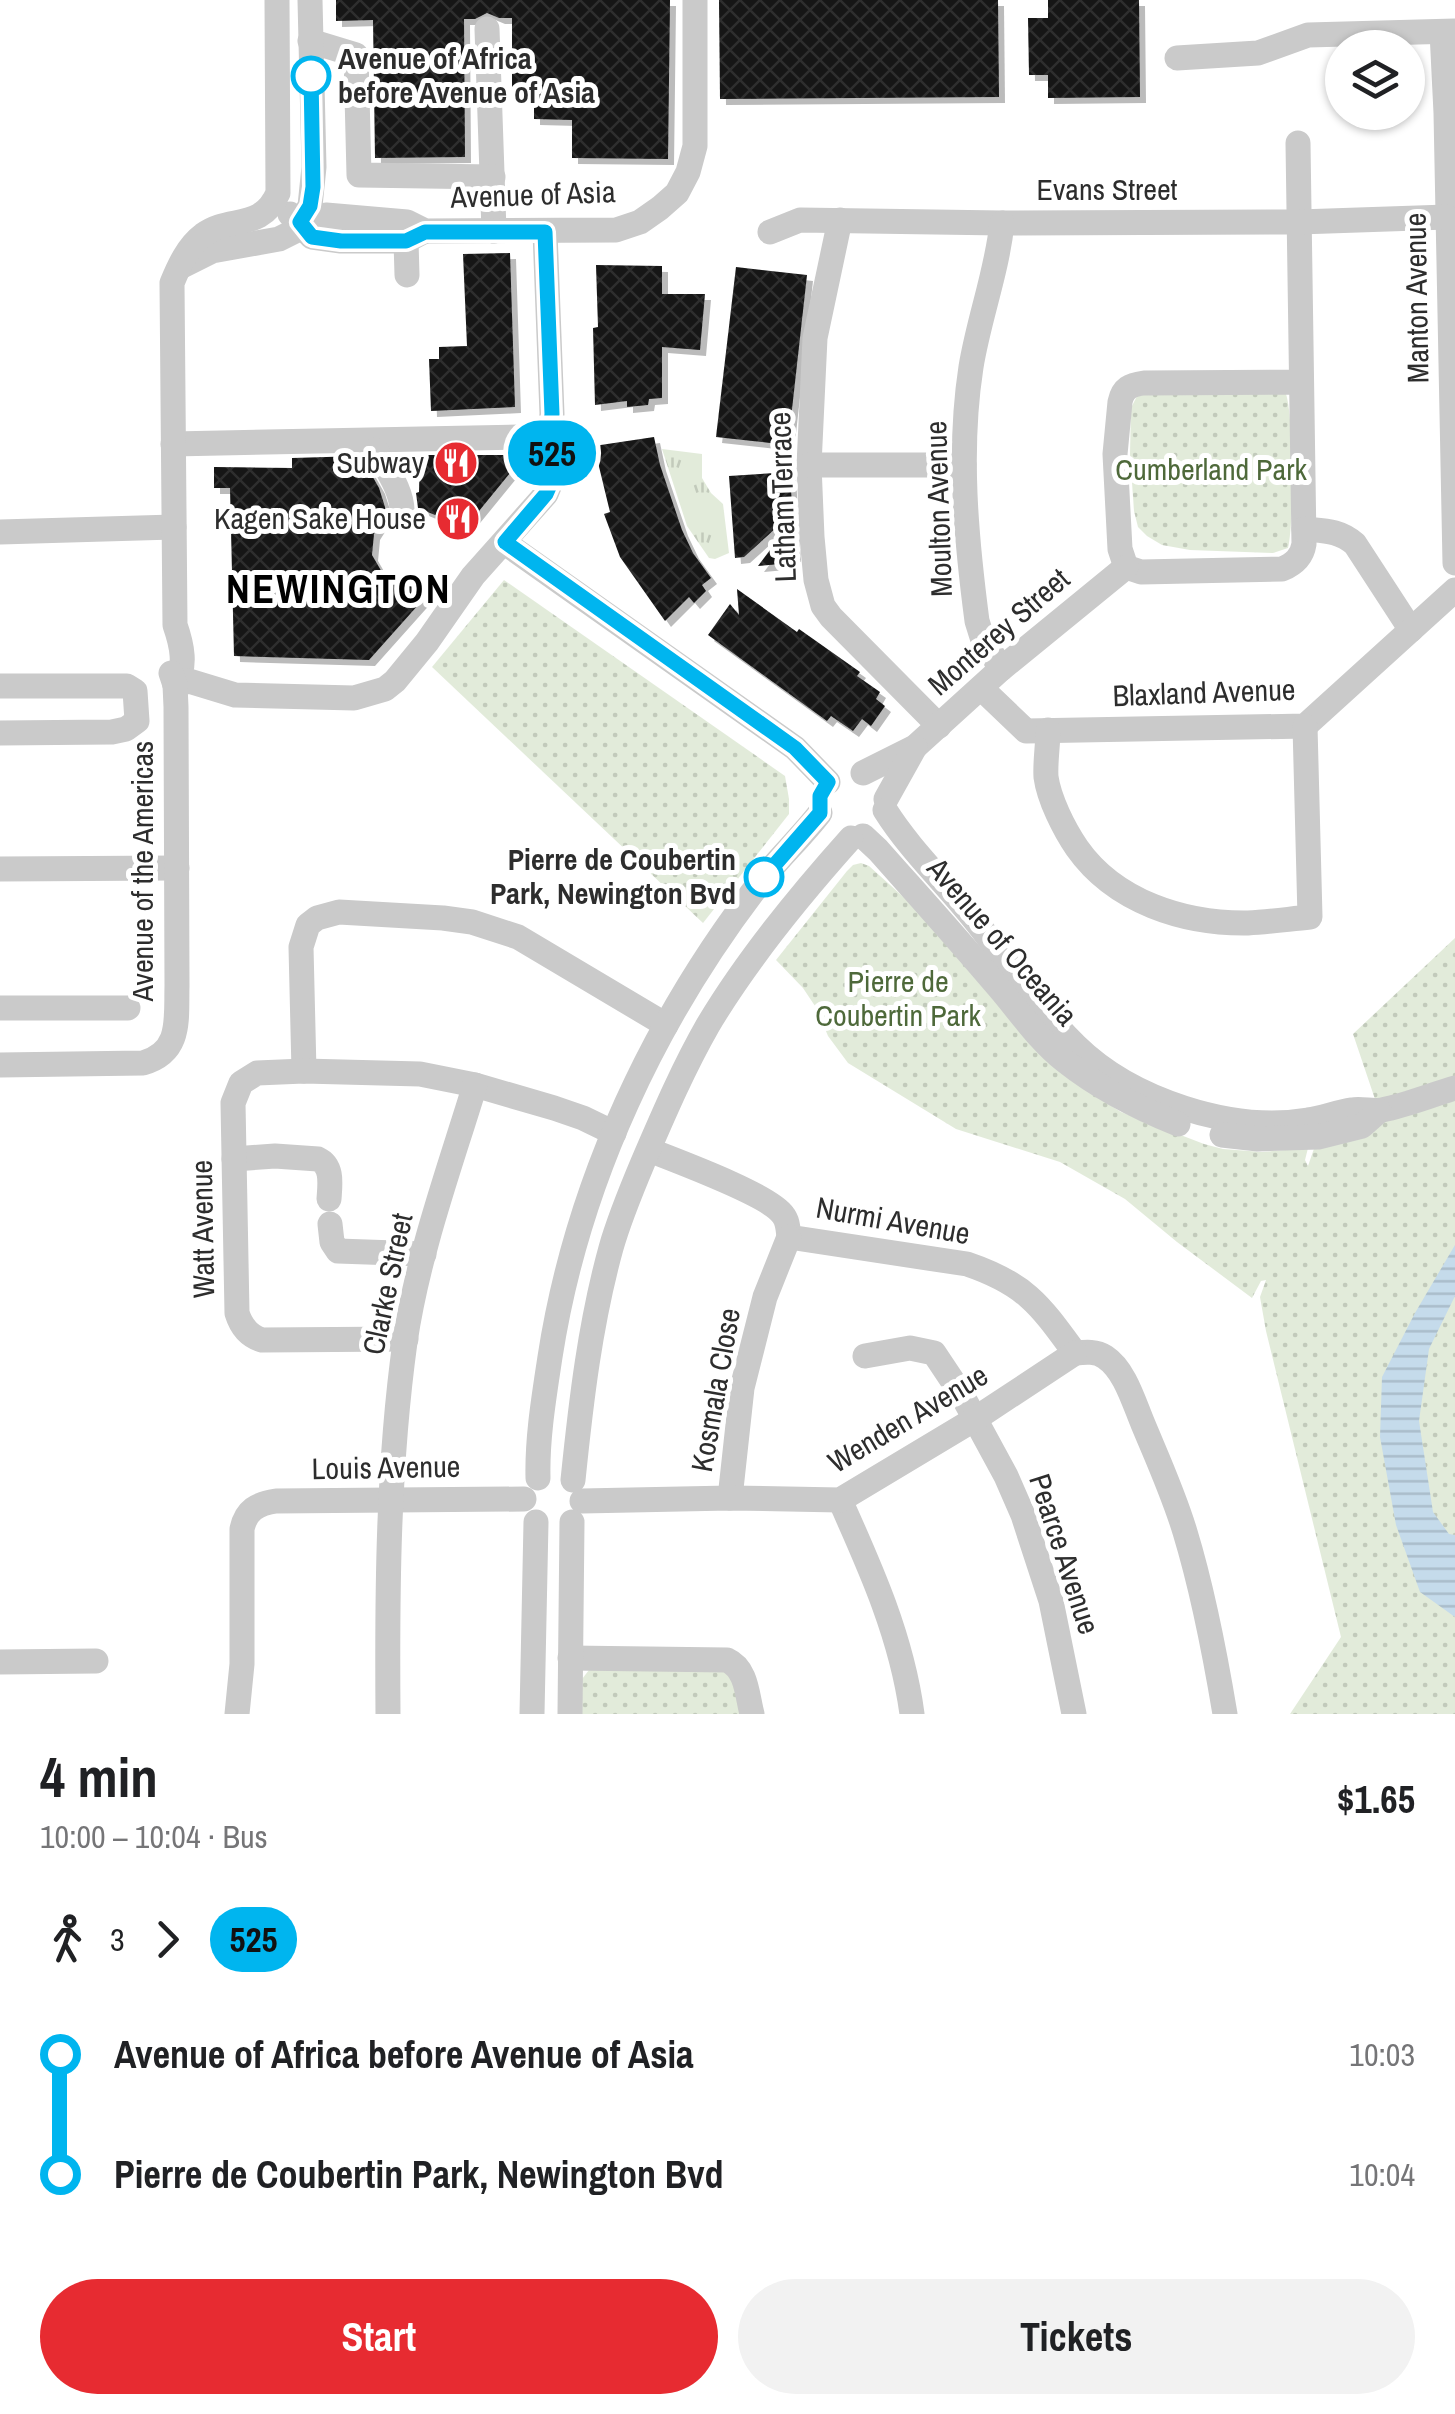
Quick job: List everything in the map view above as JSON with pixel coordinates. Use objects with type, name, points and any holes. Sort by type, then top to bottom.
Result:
[{"type":"street","points":[[178,268],[205,232],[256,218],[274,203],[278,194],[277,0]]},
{"type":"street","points":[[178,268],[212,250],[279,239],[295,231],[310,206],[310,0]]},
{"type":"street","name":"Avenue of Asia","points":[[274,203],[300,222],[312,237],[341,241],[616,230],[640,222],[677,193],[695,146],[695,0]]},
{"type":"street","points":[[487,30],[494,232]]},
{"type":"street","points":[[1177,58],[1258,53],[1308,35],[1448,32]]},
{"type":"street","name":"Manton Avenue","points":[[1448,32],[1447,217],[1455,562]]},
{"type":"street","points":[[310,41],[356,55],[359,175],[493,178]]},
{"type":"street","points":[[1298,143],[1304,529],[1302,552],[1290,566],[1282,568],[1141,572],[1126,567],[1120,549],[1115,454],[1121,394],[1126,387],[1144,383],[1301,382]]},
{"type":"street","name":"Evans Street","points":[[770,232],[800,220],[1299,222],[1447,217]]},
{"type":"street","name":"Latham Terrace","points":[[840,220],[815,338],[809,465],[816,580],[830,617],[939,726]]},
{"type":"street","name":"Moulton Avenue","points":[[1001,670],[977,621],[964,426],[972,364],[1000,249],[1002,223]]},
{"type":"street","points":[[136,707],[183,692],[354,698],[385,689],[426,642],[473,576],[546,494],[553,478],[545,232]]},
{"type":"street","points":[[407,275],[416,236]]},
{"type":"street","name":"Avenue of the Americas","points":[[0,1065],[128,1064],[155,1060],[163,1054],[175,1032],[183,692],[181,642],[175,625],[171,296],[178,268]]},
{"type":"street","points":[[173,444],[403,428],[549,440]]},
{"type":"street","points":[[376,450],[400,496],[402,512]]},
{"type":"street","points":[[809,465],[964,466]]},
{"type":"street","points":[[0,532],[174,527]]},
{"type":"street","points":[[1304,529],[1333,531],[1355,544],[1411,630]]},
{"type":"street","points":[[505,542],[795,748],[828,782]]},
{"type":"street","name":"Monterey Street","points":[[863,773],[915,747],[1126,567]]},
{"type":"street","name":"Blaxland Avenue","points":[[981,688],[1026,731],[1306,726],[1455,590]]},
{"type":"street","name":"Avenue of the Americas","points":[[175,625],[170,636],[170,668],[183,692]]},
{"type":"street","points":[[0,686],[127,686],[135,690],[137,722],[112,732],[0,733]]},
{"type":"street","points":[[1048,730],[1046,778],[1061,821],[1083,856],[1105,878],[1128,895],[1163,911],[1199,919],[1250,923],[1310,917],[1306,726]]},
{"type":"street","name":"Monterey Street","points":[[886,805],[915,747]]},
{"type":"street","points":[[570,1714],[580,1405],[597,1308],[626,1202],[672,1092],[734,984],[800,896],[857,837],[878,826],[886,805],[878,783],[863,773],[841,774],[828,782],[820,796],[820,813],[831,830],[857,837]]},
{"type":"street","name":"Avenue of Oceania","points":[[886,805],[901,835],[974,918],[1059,1028],[1120,1079],[1173,1105],[1222,1119],[1290,1122],[1358,1108],[1379,1111]]},
{"type":"street","points":[[532,1714],[533,1500],[558,1307],[578,1228],[614,1132],[666,1024],[764,877],[820,813]]},
{"type":"street","name":"Avenue of Oceania","points":[[857,837],[878,850],[1031,1028],[1064,1060],[1145,1111],[1215,1134],[1296,1139],[1362,1126],[1379,1111],[1455,1088]]},
{"type":"street","points":[[0,870],[177,868]]},
{"type":"street","points":[[614,1132],[583,1118],[420,1074],[304,1071],[301,947],[308,925],[316,918],[339,912],[443,918],[498,929],[666,1024]]},
{"type":"street","points":[[0,1008],[128,1008]]},
{"type":"street","name":"Watt Avenue","points":[[304,1071],[257,1073],[241,1083],[232,1103],[240,1322],[262,1340],[406,1339]]},
{"type":"street","name":"Clarke Street","points":[[388,1714],[391,1500],[406,1339],[424,1254],[475,1086]]},
{"type":"street","name":"Nurmi Avenue","points":[[648,1150],[776,1207],[786,1222],[789,1237],[967,1264],[984,1270],[1021,1289],[1042,1308],[1075,1353]]},
{"type":"street","points":[[234,1159],[318,1159],[328,1169],[332,1242],[338,1251],[424,1254]]},
{"type":"street","name":"Kosmala Close","points":[[730,1498],[742,1388],[765,1297],[789,1237]]},
{"type":"street","name":"Pearce Avenue","points":[[864,1356],[910,1348],[934,1352],[975,1419],[1023,1515],[1051,1601],[1074,1714]]},
{"type":"street","points":[[1075,1353],[1102,1355],[1117,1369],[1164,1474],[1190,1549],[1225,1714]]},
{"type":"street","name":"Wenden Avenue","points":[[576,1501],[840,1500],[1075,1353]]},
{"type":"street","points":[[533,1500],[556,1474],[576,1501]]},
{"type":"street","points":[[533,1500],[554,1527],[576,1501]]},
{"type":"street","name":"Louis Avenue","points":[[237,1714],[242,1664],[242,1529],[250,1511],[276,1501],[533,1500]]},
{"type":"street","points":[[840,1500],[884,1601],[912,1714]]},
{"type":"street","points":[[570,1658],[727,1660],[736,1664],[742,1674],[752,1714]]},
{"type":"street","points":[[0,1662],[96,1661]]},
{"type":"green space","name":"Cumberland Park","points":[[1285,391],[1292,468],[1288,548],[1273,553],[1190,550],[1162,545],[1138,527],[1130,454],[1131,408],[1137,396],[1153,392]]},
{"type":"green space","points":[[662,449],[702,454],[702,478],[723,504],[729,553],[709,558],[687,526]]},
{"type":"green space","points":[[504,580],[785,776],[789,814],[703,923],[432,667]]},
{"type":"green space","name":"Pierre de Coubertin Park","points":[[861,863],[949,938],[1085,1089],[1121,1112],[1204,1144],[1262,1152],[1308,1148],[1308,1166],[1318,1137],[1379,1111],[1353,1034],[1455,938],[1455,1714],[1290,1714],[1341,1637],[1266,1331],[1260,1297],[1266,1280],[1261,1281],[1252,1298],[1125,1199],[1060,1162],[956,1129],[848,1063],[828,1036],[803,988],[776,960],[847,871]]},
{"type":"green space","points":[[589,1670],[731,1670],[744,1714],[579,1714],[579,1683]]},
{"type":"water","points":[[1455,1245],[1455,1296],[1429,1349],[1419,1421],[1433,1512],[1449,1534],[1455,1535],[1455,1617],[1420,1592],[1396,1525],[1380,1437],[1382,1377]]},
{"type":"building","points":[[336,0],[670,0],[668,159],[572,158],[572,120],[534,119],[534,93],[512,92],[512,18],[487,13],[464,19],[465,157],[375,158],[373,20],[336,21]]},
{"type":"building","points":[[719,0],[998,0],[999,97],[720,99]]},
{"type":"building","points":[[1048,0],[1139,0],[1140,97],[1048,98],[1048,75],[1029,75],[1028,18],[1048,18]]},
{"type":"building","points":[[510,253],[515,407],[431,411],[429,359],[439,359],[439,347],[467,346],[463,254]]},
{"type":"building","points":[[596,265],[662,266],[662,294],[705,294],[700,350],[662,347],[662,398],[649,399],[648,405],[627,407],[627,401],[595,405]]},
{"type":"building","points":[[736,267],[807,275],[788,445],[716,437]]},
{"type":"building","points":[[654,437],[682,530],[711,578],[702,585],[706,591],[694,603],[689,597],[665,621],[620,557],[604,514],[610,512],[594,446]]},
{"type":"building","points":[[420,455],[515,455],[515,467],[461,533],[439,513],[418,508]]},
{"type":"building","points":[[361,456],[385,507],[386,515],[374,534],[372,555],[383,574],[399,585],[416,587],[444,576],[369,660],[234,656],[230,488],[214,488],[214,467],[292,468],[292,458]]},
{"type":"building","points":[[790,472],[795,556],[780,557],[780,564],[758,566],[782,534],[776,528],[744,557],[735,558],[729,476]]},
{"type":"building","points":[[737,589],[860,672],[857,676],[880,692],[876,699],[885,706],[871,726],[862,719],[853,731],[831,716],[827,721],[708,635],[730,604],[739,615]]},
{"type":"bus line","name":"525","points":[[311,76],[313,187],[310,206],[300,222],[312,237],[406,241],[425,232],[545,232],[553,478],[546,494],[505,542],[795,748],[828,782],[820,796],[820,813],[764,877]]},
{"type":"place","name":"Avenue of Africa before Avenue of Asia","points":[[311,76]]},
{"type":"place","name":"Subway","points":[[456,463]]},
{"type":"place","name":"Kagen Sake House","points":[[458,519]]},
{"type":"place","name":"Pierre de Coubertin Park, Newington Bvd","points":[[764,877]]},
{"type":"district","name":"NEWINGTON","points":[[339,589]]}]
